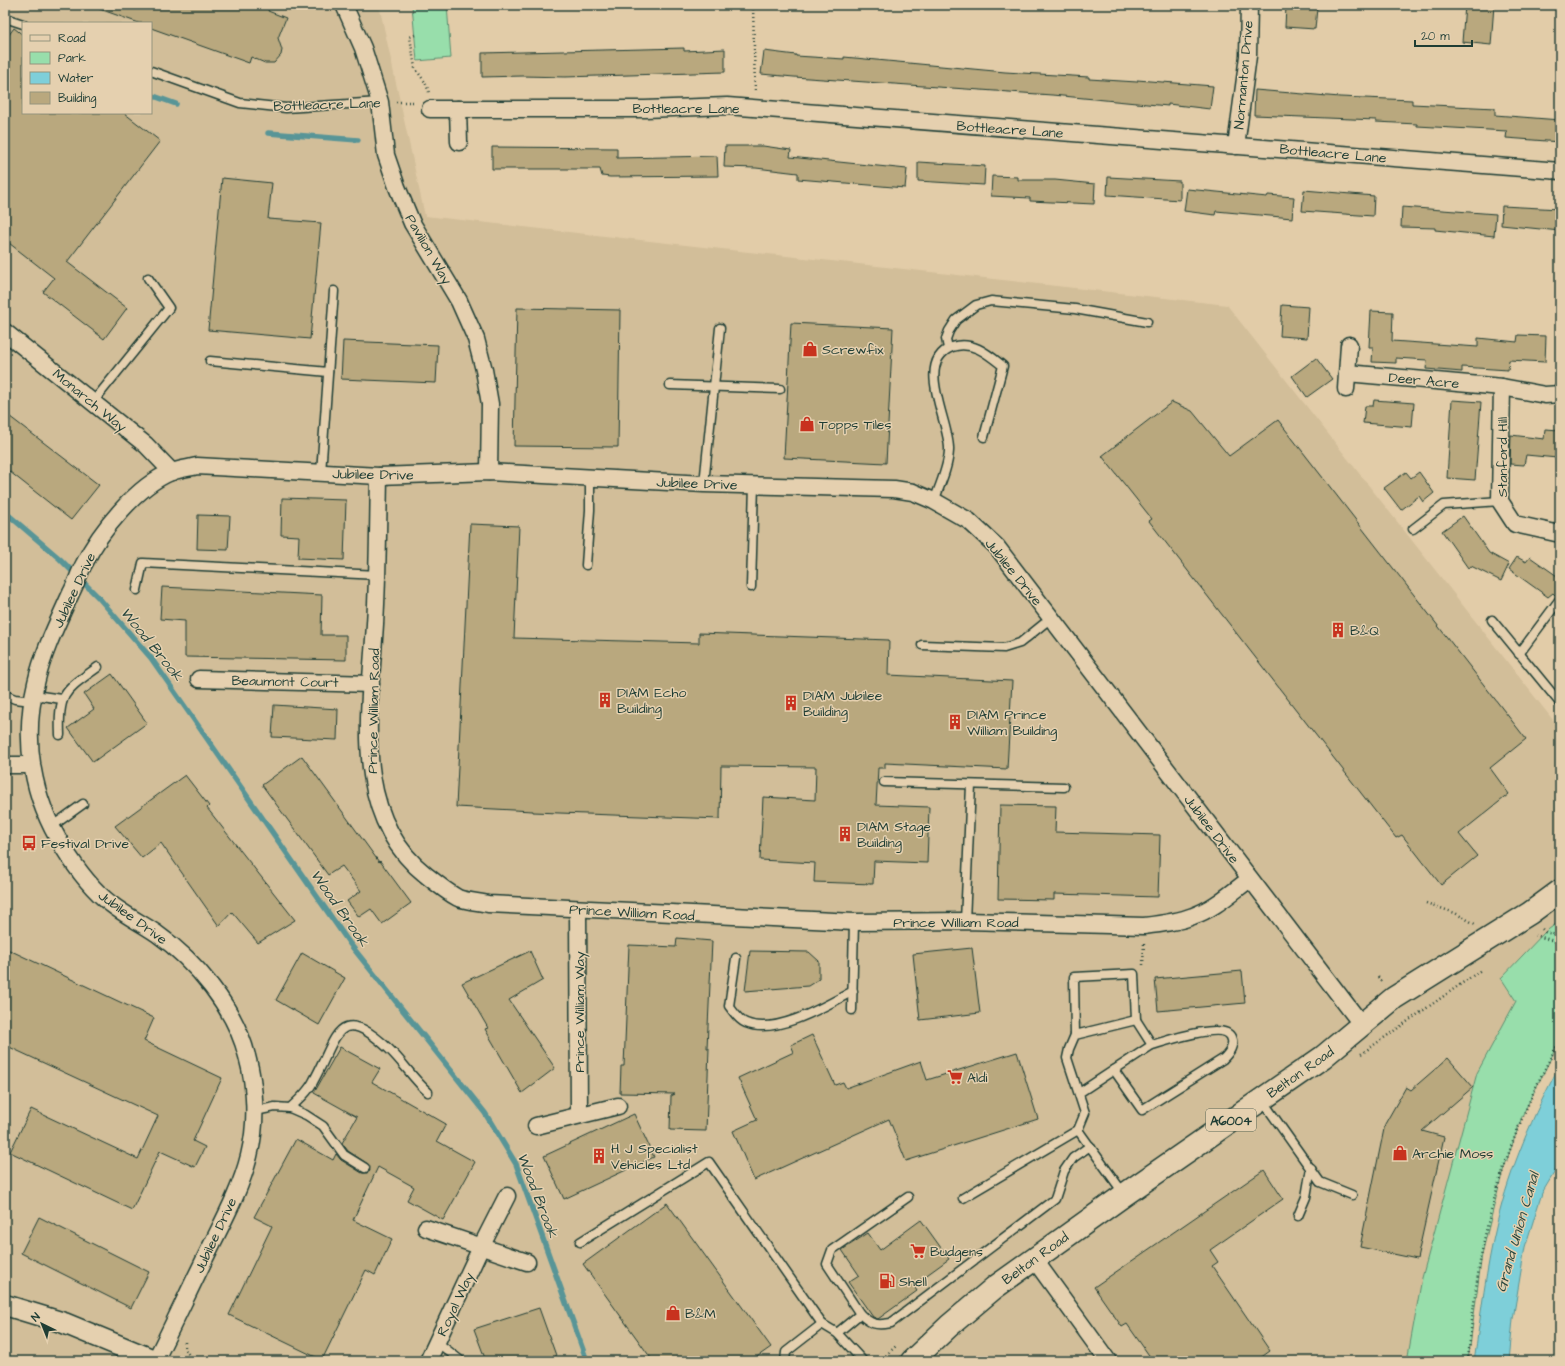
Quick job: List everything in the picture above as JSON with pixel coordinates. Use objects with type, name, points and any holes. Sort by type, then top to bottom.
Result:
[{"type":"main road","name":"Belton Road","points":[[912,1361],[949,1326],[994,1288],[1124,1195],[1323,1057],[1394,998],[1487,940],[1560,891]]},
{"type":"street","name":"Pavilion Way","points":[[344,5],[363,48],[380,102],[386,155],[412,223],[459,302],[476,339],[484,370],[490,404],[489,472]]},
{"type":"street","name":"Normanton Drive","points":[[1236,146],[1248,56],[1249,5]]},
{"type":"street","name":"Bottleacre Lane","points":[[430,109],[646,109],[727,106],[1560,171]]},
{"type":"street","points":[[458,109],[459,142]]},
{"type":"street","name":"Monarch Way","points":[[5,332],[146,445],[172,472]]},
{"type":"street","points":[[1346,389],[1349,345]]},
{"type":"street","name":"Deer Acre","points":[[1347,373],[1502,387],[1545,395],[1560,394]]},
{"type":"street","name":"Stanford Hill","points":[[1502,387],[1500,501],[1515,524],[1560,534]]},
{"type":"street","name":"Jubilee Drive","points":[[155,1361],[238,1187],[249,1158],[255,1111],[248,1056],[241,1037],[230,1016],[206,980],[174,947],[97,893],[70,859],[51,827],[36,789],[31,765],[30,734],[36,682],[48,644],[85,563],[105,530],[118,514],[155,480],[172,472],[197,466],[379,476],[489,472],[704,484],[894,489],[913,492],[934,501],[969,521],[997,547],[1362,1025]]},
{"type":"street","name":"Prince William Road","points":[[379,476],[378,575],[371,684],[369,766],[373,790],[389,834],[402,853],[423,874],[459,898],[488,904],[578,910],[854,922],[965,922],[1144,926],[1194,916],[1210,908],[1250,879]]},
{"type":"street","name":"Beaumont Court","points":[[199,679],[371,684]]},
{"type":"street","points":[[5,765],[31,765]]},
{"type":"street","name":"Prince William Way","points":[[578,910],[579,1115]]},
{"type":"street","points":[[536,1126],[618,1106]]},
{"type":"street","name":"Royal Way","points":[[428,1361],[507,1196]]},
{"type":"street","points":[[426,1228],[527,1262]]},
{"type":"street","points":[[1034,1259],[1108,1361]]},
{"type":"street","points":[[5,1305],[64,1323],[155,1361]]},
{"type":"lane","points":[[5,18],[22,24]]},
{"type":"lane","name":"Bottleacre Lane","points":[[152,71],[240,103],[286,108],[380,102]]},
{"type":"lane","points":[[93,402],[169,308],[148,278]]},
{"type":"lane","points":[[321,473],[334,291]]},
{"type":"lane","points":[[948,348],[946,339],[956,320],[976,305],[991,301],[1075,309],[1147,322]]},
{"type":"lane","points":[[704,484],[720,328]]},
{"type":"lane","points":[[934,501],[944,474],[949,451],[947,430],[937,396],[934,376],[937,359],[948,348],[960,344],[976,347],[1003,366],[984,437]]},
{"type":"lane","points":[[210,361],[328,372]]},
{"type":"lane","points":[[670,385],[780,389]]},
{"type":"lane","points":[[586,565],[590,510],[590,478]]},
{"type":"lane","points":[[752,587],[754,485]]},
{"type":"lane","points":[[1413,528],[1444,505],[1500,501]]},
{"type":"lane","points":[[137,590],[143,562],[378,575]]},
{"type":"lane","points":[[1519,654],[1560,599]]},
{"type":"lane","points":[[922,645],[1004,648],[1020,643],[1051,618]]},
{"type":"lane","points":[[1492,620],[1560,703]]},
{"type":"lane","points":[[60,735],[62,699],[72,686],[98,667]]},
{"type":"lane","points":[[5,695],[14,699],[62,699]]},
{"type":"lane","points":[[884,782],[1064,787]]},
{"type":"lane","points":[[965,922],[971,784]]},
{"type":"lane","points":[[51,827],[83,804]]},
{"type":"lane","points":[[852,1010],[854,922]]},
{"type":"lane","points":[[736,958],[729,1006],[736,1016],[746,1023],[762,1026],[782,1023],[811,1013],[853,991]]},
{"type":"lane","points":[[963,1198],[1078,1130],[1085,1113],[1067,1058],[1075,1035],[1074,977],[1134,974],[1136,1020],[1152,1045]]},
{"type":"lane","points":[[1075,1035],[1136,1020]]},
{"type":"lane","points":[[290,1108],[302,1098],[314,1082],[335,1037],[342,1028],[353,1026],[366,1031],[389,1049],[428,1092]]},
{"type":"lane","points":[[1079,1093],[1152,1045],[1191,1033],[1224,1031],[1230,1034],[1232,1040],[1232,1049],[1223,1059],[1142,1110],[1114,1070]]},
{"type":"lane","points":[[1261,1099],[1320,1182],[1352,1195]]},
{"type":"lane","points":[[255,1111],[275,1106],[290,1108],[323,1126],[344,1155],[365,1168]]},
{"type":"lane","points":[[1078,1130],[1124,1195]]},
{"type":"lane","points":[[908,1197],[832,1250],[828,1256],[827,1264],[860,1314],[870,1323],[881,1325],[891,1323],[1055,1199],[1064,1171],[1073,1158],[1090,1146]]},
{"type":"lane","points":[[580,1242],[709,1162],[822,1324],[837,1333],[863,1361]]},
{"type":"lane","points":[[1298,1216],[1306,1197],[1311,1168]]},
{"type":"lane","points":[[837,1333],[860,1314]]},
{"type":"lane","points":[[785,1361],[786,1352],[822,1324]]},
{"type":"lane","points":[[437,1342],[461,1361]]},
{"type":"path","points":[[753,5],[755,109]]},
{"type":"path","points":[[414,35],[410,37],[415,68],[425,82],[429,92],[430,109]]},
{"type":"path","name":"Bottleacre Lane","points":[[380,102],[422,102],[430,109]]},
{"type":"path","points":[[1426,903],[1455,913],[1477,925],[1487,940]]},
{"type":"path","points":[[1134,974],[1144,964],[1144,926]]},
{"type":"path","points":[[1532,934],[1560,943]]},
{"type":"path","points":[[1360,1055],[1410,1020]]},
{"type":"path","points":[[1468,1361],[1482,1254],[1502,1174],[1523,1114],[1560,1040]]},
{"type":"shaded area","points":[[5,5],[379,5],[425,216],[1227,305],[1560,729],[1560,943],[1413,1361],[5,1361]]},
{"type":"green space","points":[[447,5],[451,58],[417,61],[412,6]]},
{"type":"green space","points":[[1560,921],[1560,1040],[1523,1114],[1502,1174],[1482,1254],[1468,1361],[1407,1361],[1422,1278],[1477,1073],[1516,1001],[1501,978],[1545,932]]},
{"type":"water","name":"Grand Union Canal","points":[[1560,1065],[1560,1163],[1542,1193],[1525,1247],[1513,1319],[1509,1361],[1474,1361],[1490,1257],[1502,1202],[1523,1142]]},
{"type":"building","points":[[95,5],[270,5],[268,11],[286,18],[278,38],[282,50],[281,55],[274,63],[265,63],[251,57],[249,63],[152,28],[152,22],[136,22],[94,7]]},
{"type":"building","points":[[1465,5],[1494,5],[1491,45],[1462,42]]},
{"type":"building","points":[[1286,6],[1317,8],[1315,29],[1285,27]]},
{"type":"building","points":[[14,28],[22,34],[22,114],[125,114],[160,141],[67,262],[127,308],[104,339],[43,292],[54,278],[5,240],[5,40]]},
{"type":"building","points":[[684,48],[684,51],[725,49],[725,72],[565,77],[482,77],[482,53]]},
{"type":"building","points":[[764,51],[796,56],[844,59],[844,57],[1005,72],[1089,77],[1089,79],[1137,82],[1137,80],[1213,86],[1210,109],[1168,104],[1168,106],[1052,95],[794,77],[761,74]]},
{"type":"building","points":[[1255,90],[1340,97],[1412,100],[1412,104],[1495,108],[1495,115],[1560,120],[1560,142],[1506,138],[1507,131],[1417,126],[1417,124],[1376,122],[1376,120],[1254,115]]},
{"type":"building","points":[[725,146],[763,146],[791,150],[790,157],[907,169],[905,188],[798,179],[798,173],[756,168],[724,167]]},
{"type":"building","points":[[492,147],[617,148],[617,158],[717,156],[718,176],[610,177],[602,176],[600,169],[492,169]]},
{"type":"building","points":[[918,162],[985,166],[984,185],[918,181]]},
{"type":"building","points":[[992,176],[1018,177],[1018,180],[1055,180],[1095,184],[1094,204],[1030,201],[1030,198],[991,196]]},
{"type":"building","points":[[1108,177],[1180,181],[1180,200],[1107,195]]},
{"type":"building","points":[[222,178],[272,183],[268,219],[321,223],[310,339],[208,330]]},
{"type":"building","points":[[1187,189],[1267,197],[1268,195],[1294,197],[1292,218],[1216,211],[1215,215],[1184,211]]},
{"type":"building","points":[[1304,190],[1374,196],[1373,216],[1302,211]]},
{"type":"building","points":[[1502,206],[1560,209],[1560,231],[1501,225]]},
{"type":"building","points":[[1402,207],[1496,214],[1494,236],[1435,230],[1435,228],[1401,227]]},
{"type":"building","points":[[1282,305],[1309,307],[1307,338],[1280,336]]},
{"type":"building","points":[[517,308],[620,310],[618,447],[514,446]]},
{"type":"building","points":[[1371,311],[1393,312],[1392,341],[1478,347],[1478,338],[1517,342],[1518,335],[1546,336],[1545,362],[1509,360],[1508,370],[1462,367],[1462,372],[1426,369],[1427,360],[1396,358],[1396,363],[1372,362],[1373,347],[1369,347]]},
{"type":"building","points":[[791,323],[893,328],[886,463],[784,458]]},
{"type":"building","points":[[343,341],[438,345],[436,383],[341,379]]},
{"type":"building","points":[[1316,358],[1332,379],[1307,397],[1292,376]]},
{"type":"building","points":[[1374,400],[1414,403],[1412,427],[1363,423],[1365,406],[1373,406]]},
{"type":"building","points":[[1452,400],[1481,402],[1475,480],[1447,478]]},
{"type":"building","name":"B&Q","points":[[1172,402],[1192,411],[1229,456],[1278,420],[1526,739],[1490,768],[1509,794],[1459,834],[1477,856],[1441,885],[1402,835],[1396,838],[1149,521],[1152,519],[1102,456]]},
{"type":"building","points":[[5,413],[99,485],[71,520],[5,468]]},
{"type":"building","points":[[1545,429],[1560,430],[1557,458],[1526,455],[1524,465],[1510,464],[1511,435],[1544,439]]},
{"type":"building","points":[[1406,472],[1411,478],[1419,472],[1434,493],[1423,502],[1419,496],[1401,510],[1384,488]]},
{"type":"building","points":[[282,498],[346,500],[344,560],[298,558],[299,536],[281,535]]},
{"type":"building","points":[[198,515],[230,516],[228,550],[197,549]]},
{"type":"building","points":[[1463,516],[1489,553],[1509,564],[1501,581],[1471,566],[1468,568],[1442,531]]},
{"type":"building","points":[[470,524],[519,526],[514,638],[699,643],[699,633],[889,640],[888,675],[1012,681],[1007,769],[885,763],[885,768],[878,768],[876,805],[929,807],[927,863],[874,861],[873,884],[814,882],[815,863],[760,860],[763,797],[815,800],[816,767],[721,766],[720,819],[533,812],[456,807]]},
{"type":"building","points":[[1517,557],[1526,562],[1530,557],[1560,578],[1560,594],[1556,596],[1553,593],[1548,597],[1509,569]]},
{"type":"building","points":[[162,587],[322,595],[321,635],[346,635],[346,660],[185,657],[185,621],[160,619]]},
{"type":"building","points":[[112,674],[147,723],[93,762],[68,728],[94,709],[84,694]]},
{"type":"building","points":[[274,705],[338,709],[337,740],[272,737]]},
{"type":"building","points":[[302,756],[379,862],[380,861],[411,903],[382,924],[371,909],[359,917],[347,901],[361,891],[342,866],[328,875],[262,785]]},
{"type":"building","points":[[185,775],[209,806],[207,808],[295,920],[258,943],[232,912],[219,926],[161,843],[142,858],[115,826]]},
{"type":"building","points":[[1000,805],[1056,806],[1055,832],[1160,835],[1158,897],[1054,894],[1054,900],[998,899]]},
{"type":"building","points":[[677,938],[712,941],[707,1048],[709,1048],[706,1131],[670,1130],[671,1096],[675,1094],[620,1093],[621,1066],[624,1066],[629,945],[676,947]]},
{"type":"building","points":[[5,948],[154,1018],[144,1041],[222,1078],[193,1141],[205,1147],[195,1167],[160,1151],[132,1210],[10,1152],[31,1109],[138,1159],[158,1116],[5,1045]]},
{"type":"building","points":[[972,948],[980,1013],[920,1020],[913,954]]},
{"type":"building","points":[[530,951],[543,980],[509,1000],[555,1068],[522,1093],[485,1029],[488,1028],[462,983]]},
{"type":"building","points":[[750,951],[809,952],[819,961],[819,979],[808,986],[745,991]]},
{"type":"building","points":[[302,953],[345,978],[319,1025],[276,1000]]},
{"type":"building","points":[[1242,971],[1245,1003],[1158,1011],[1155,979]]},
{"type":"building","points":[[812,1035],[835,1085],[843,1082],[846,1088],[921,1061],[927,1080],[1017,1052],[1038,1119],[906,1161],[889,1119],[754,1180],[733,1131],[757,1120],[738,1078],[794,1052],[791,1045]]},
{"type":"building","points":[[340,1047],[380,1069],[372,1082],[446,1124],[437,1141],[475,1162],[443,1220],[407,1200],[414,1187],[378,1167],[353,1220],[392,1239],[375,1275],[366,1270],[322,1360],[229,1315],[272,1226],[254,1217],[296,1139],[333,1160],[336,1154],[341,1160],[362,1173],[367,1173],[370,1171],[368,1164],[348,1151],[342,1143],[357,1117],[314,1093]]},
{"type":"building","points":[[1448,1058],[1473,1087],[1422,1131],[1444,1137],[1417,1259],[1360,1247],[1385,1124],[1406,1087],[1411,1090]]},
{"type":"building","name":"H J Specialist Vehicles Ltd","points":[[634,1114],[654,1157],[564,1199],[544,1156]]},
{"type":"building","points":[[1264,1170],[1283,1199],[1210,1250],[1218,1262],[1212,1266],[1270,1351],[1256,1361],[1153,1361],[1127,1324],[1122,1327],[1094,1287]]},
{"type":"building","points":[[667,1203],[771,1347],[751,1361],[653,1361],[583,1264]]},
{"type":"building","points":[[39,1217],[149,1272],[131,1308],[21,1253]]},
{"type":"building","points":[[921,1220],[949,1259],[913,1285],[917,1291],[878,1319],[873,1317],[848,1282],[859,1275],[842,1250],[868,1233],[880,1250]]},
{"type":"building","points":[[539,1308],[558,1361],[486,1361],[474,1329]]},
{"type":"waterway","points":[[152,95],[176,104]]},
{"type":"waterway","points":[[268,133],[358,140]]},
{"type":"waterway","name":"Wood Brook","points":[[5,512],[60,559],[98,597],[151,658],[350,944],[485,1113],[516,1164],[587,1361]]},
{"type":"place","name":"Screwfix","points":[[810,349]]},
{"type":"place","name":"Topps Tiles","points":[[807,424]]},
{"type":"place","name":"B&Q","points":[[1338,630]]},
{"type":"place","name":"DIAM Echo Building","points":[[605,700]]},
{"type":"place","name":"DIAM Jubilee Building","points":[[791,703]]},
{"type":"place","name":"DIAM Prince William Building","points":[[955,722]]},
{"type":"place","name":"DIAM Stage Building","points":[[845,834]]},
{"type":"place","name":"Festival Drive","points":[[29,843]]},
{"type":"place","name":"Aldi","points":[[955,1077]]},
{"type":"place","name":"Archie Moss","points":[[1400,1153]]},
{"type":"place","name":"H J Specialist Vehicles Ltd","points":[[599,1156]]},
{"type":"place","name":"Budgens","points":[[918,1251]]},
{"type":"place","name":"Shell","points":[[887,1281]]},
{"type":"place","name":"B&M","points":[[673,1313]]}]
